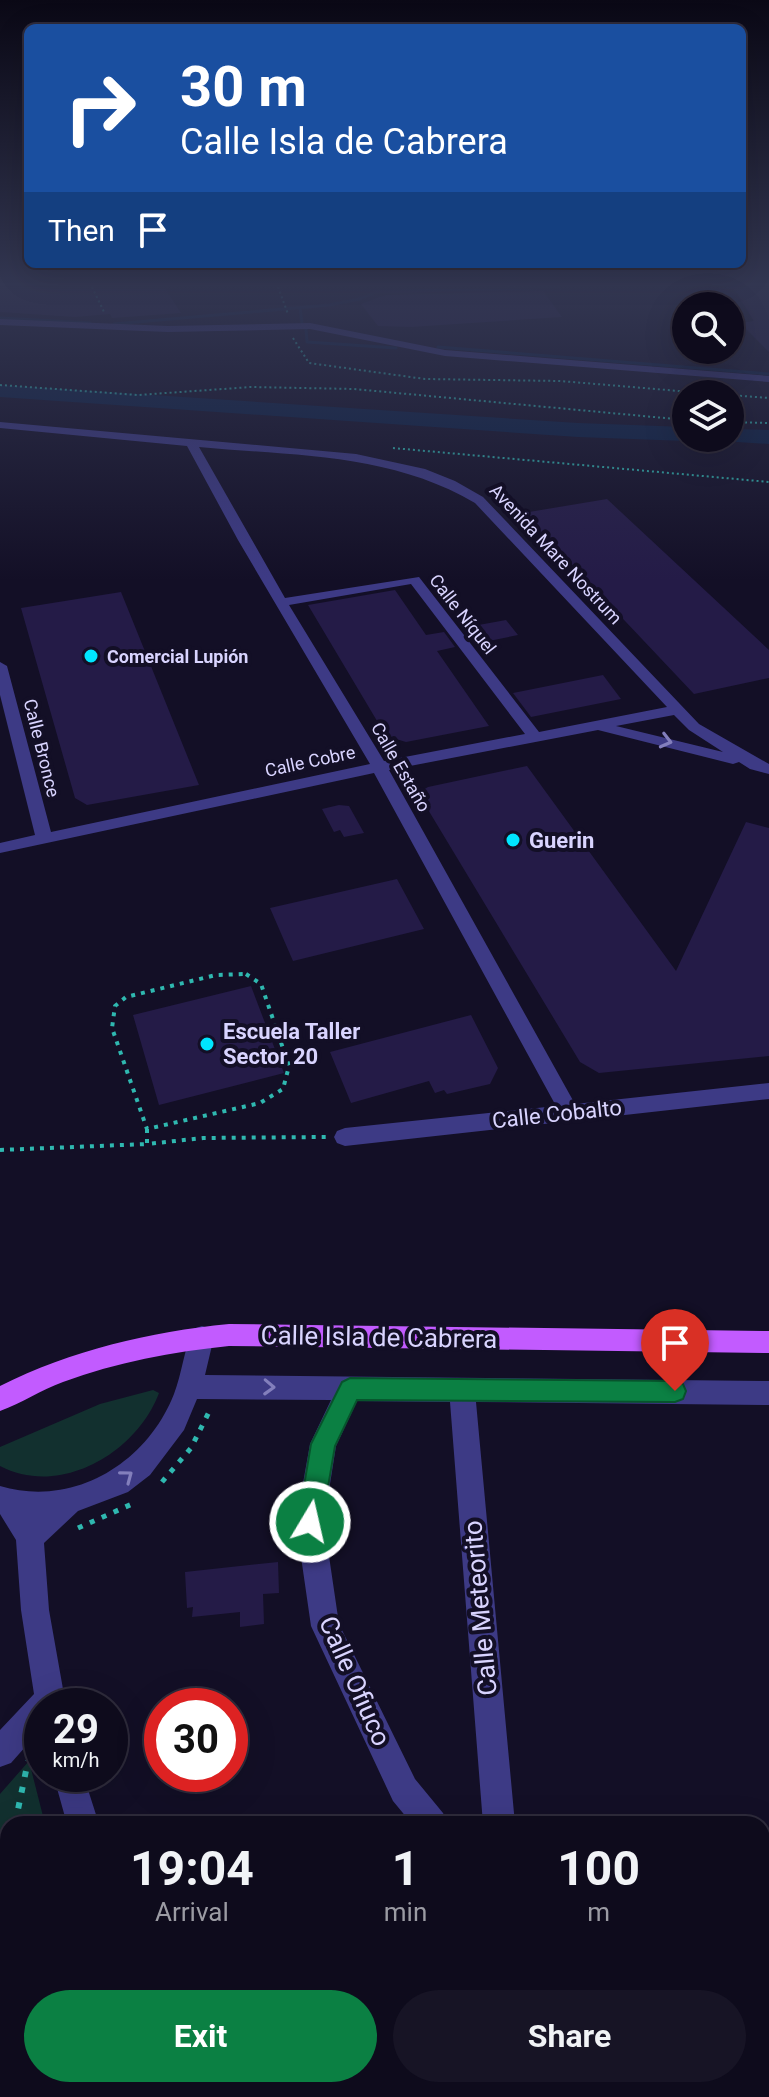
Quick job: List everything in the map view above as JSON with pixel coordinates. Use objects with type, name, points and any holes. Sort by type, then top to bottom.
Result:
[{"type":"main road","name":"Calle Isla de Cabrera","points":[[5,1394],[127,1352],[202,1337],[769,1342]]},
{"type":"street","name":"Avenida Mare Nostrum","points":[[0,425],[367,459],[434,475],[479,500],[694,727],[763,767]]},
{"type":"street","name":"Calle Estaño","points":[[191,443],[379,767],[570,1113]]},
{"type":"street","points":[[203,464],[215,454],[239,447]]},
{"type":"street","name":"Calle Níquel","points":[[282,602],[414,580],[536,738]]},
{"type":"street","name":"Calle Bronce","points":[[0,666],[44,839]]},
{"type":"street","name":"Calle Cobre","points":[[0,848],[379,767],[677,710]]},
{"type":"street","name":"Avenida Mare Nostrum","points":[[589,726],[634,733],[763,767]]},
{"type":"street","name":"Calle Cobalto","points":[[345,1137],[769,1091]]},
{"type":"street","points":[[30,1538],[59,1508],[111,1488],[147,1461],[168,1436],[192,1387],[202,1337]]},
{"type":"street","points":[[192,1387],[769,1393]]},
{"type":"street","name":"Calle Ofiuco","points":[[350,1389],[323,1444],[310,1522],[325,1626],[404,1790],[425,1816]]},
{"type":"street","name":"Calle Meteorito","points":[[462,1391],[498,1816]]},
{"type":"street","points":[[3,1500],[33,1505],[73,1501]]},
{"type":"street","points":[[3,1500],[16,1511],[30,1538],[33,1598],[44,1688]]},
{"type":"street","points":[[0,1752],[24,1727]]},
{"type":"street","points":[[73,1792],[81,1816]]},
{"type":"path","points":[[0,385],[138,395],[251,387],[354,389],[672,419]]},
{"type":"path","points":[[606,385],[672,390]]},
{"type":"path","points":[[744,396],[769,398]]},
{"type":"path","points":[[744,422],[769,423]]},
{"type":"path","points":[[147,1129],[260,1103],[283,1089],[289,1066],[261,984],[246,974],[216,975],[126,997],[115,1006],[112,1028],[147,1129],[147,1144]]},
{"type":"path","points":[[0,1150],[147,1144],[203,1138],[345,1137]]},
{"type":"path","points":[[17,1816],[24,1780]]},
{"type":"green space","points":[[153,1390],[159,1393],[133,1434],[94,1464],[71,1473],[47,1476],[23,1474],[0,1466],[0,1447],[100,1404]]},
{"type":"green space","points":[[24,1767],[24,1792],[37,1792],[43,1816],[0,1816],[0,1794]]},
{"type":"building","points":[[607,499],[769,650],[769,678],[694,694],[523,513]]},
{"type":"building","points":[[395,590],[426,635],[444,632],[455,647],[437,651],[489,726],[406,742],[386,736],[308,605]]},
{"type":"building","name":"Comercial Lupión","points":[[121,592],[199,785],[87,805],[75,798],[21,608]]},
{"type":"building","points":[[506,620],[518,635],[474,644],[462,628]]},
{"type":"building","points":[[603,675],[621,699],[531,717],[513,693]]},
{"type":"building","points":[[527,766],[676,971],[746,822],[769,828],[769,1056],[599,1073],[580,1062],[418,793],[428,787]]},
{"type":"building","points":[[349,806],[364,833],[344,837],[340,830],[334,832],[322,809]]},
{"type":"building","points":[[397,879],[424,929],[293,961],[270,908]]},
{"type":"building","name":"Escuela Taller Sector 20","points":[[251,986],[284,1073],[159,1105],[133,1015]]},
{"type":"building","points":[[471,1015],[498,1068],[490,1084],[447,1094],[444,1090],[435,1093],[429,1081],[351,1103],[330,1052]]},
{"type":"building","points":[[278,1562],[279,1593],[263,1594],[264,1624],[240,1627],[240,1612],[192,1617],[193,1607],[187,1608],[185,1572]]},
{"type":"waterway","points":[[0,391],[578,430],[672,433]]},
{"type":"waterway","points":[[744,436],[769,437]]},
{"type":"place","name":"Comercial Lupión","points":[[91,656]]},
{"type":"place","name":"Guerin","points":[[513,840]]},
{"type":"place","name":"Escuela Taller Sector 20","points":[[207,1044]]},
{"type":"route","points":[[310,1522],[323,1444],[350,1389],[675,1391]]}]
